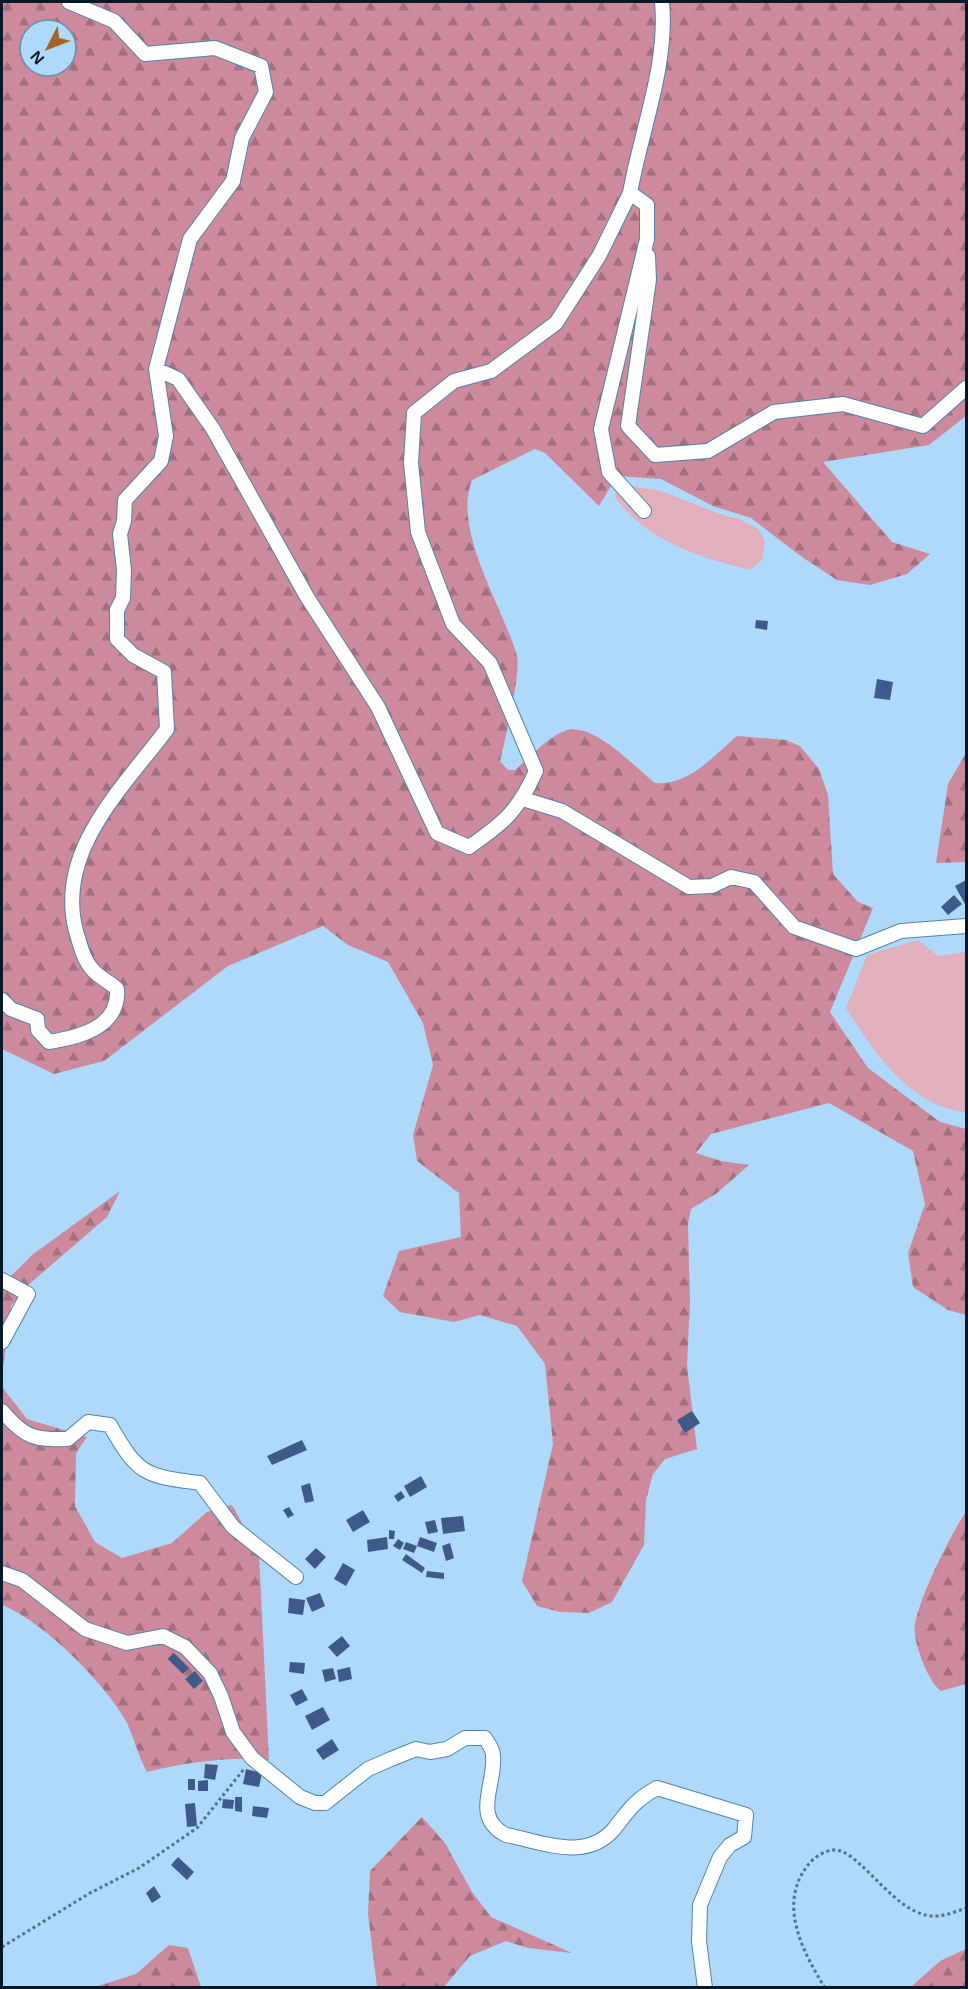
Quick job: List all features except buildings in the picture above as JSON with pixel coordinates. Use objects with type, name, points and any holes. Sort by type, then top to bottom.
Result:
[{"type":"street","points":[[2,1000],[11,1009],[37,1019],[38,1030],[49,1042],[76,1038],[109,1020],[118,999],[117,989],[94,972],[87,963],[72,915],[71,896],[86,840],[99,818],[167,729],[164,672],[133,655],[117,639],[117,610],[123,598],[124,570],[120,534],[124,521],[125,500],[161,461],[166,436],[156,369],[190,239],[233,181],[242,138],[266,92],[261,66],[215,48],[145,54],[114,21],[69,2]]},
{"type":"street","points":[[156,369],[178,379],[213,429],[307,597],[378,707],[437,833],[469,846],[504,823],[523,799],[536,771],[490,663],[453,624],[418,532],[411,463],[414,413],[454,381],[491,371],[556,323],[599,256],[630,193],[656,80],[664,24],[662,2]]},
{"type":"street","points":[[630,193],[647,205],[649,280],[628,426],[655,455],[708,451],[774,412],[843,404],[923,426],[966,388]]},
{"type":"street","points":[[644,511],[609,472],[601,429],[647,239]]},
{"type":"street","points":[[523,799],[562,811],[689,887],[712,886],[731,877],[754,882],[794,927],[856,949],[901,931],[966,926]]},
{"type":"street","points":[[2,1280],[28,1294],[2,1342]]},
{"type":"street","points":[[2,1411],[12,1423],[36,1440],[68,1440],[88,1422],[110,1425],[128,1456],[154,1478],[200,1483],[233,1527],[296,1577]]},
{"type":"street","points":[[2,1572],[22,1580],[85,1629],[127,1643],[163,1636],[184,1647],[210,1673],[221,1696],[233,1732],[252,1758],[300,1797],[315,1803],[326,1803],[368,1769],[416,1749],[430,1752],[447,1749],[465,1738],[485,1738],[494,1753],[486,1811],[497,1830],[506,1835],[577,1849],[591,1847],[604,1839],[640,1797],[657,1788],[746,1815],[744,1837],[730,1845],[720,1857],[700,1905],[699,1941],[705,1988]]},
{"type":"path","points":[[2,1947],[90,1893],[140,1868],[197,1828],[252,1758]]},
{"type":"path","points":[[825,1988],[802,1949],[794,1921],[794,1896],[804,1870],[814,1857],[834,1850],[849,1854],[912,1910],[934,1917],[966,1908]]},
{"type":"shaded area","points":[[624,485],[661,491],[739,519],[758,529],[765,540],[762,560],[750,570],[676,546],[643,526],[628,513],[615,497],[616,490]]},
{"type":"shaded area","points":[[918,940],[938,956],[966,952],[966,1112],[946,1108],[928,1100],[896,1075],[869,1042],[846,1008],[867,955]]},
{"type":"green space","points":[[2,2],[966,2],[966,416],[929,445],[823,462],[892,542],[930,554],[907,574],[870,585],[837,580],[802,557],[751,518],[713,506],[661,479],[617,476],[599,506],[545,453],[535,449],[472,480],[468,500],[469,522],[474,545],[517,656],[515,691],[500,761],[508,770],[515,770],[556,735],[573,729],[586,732],[611,746],[655,783],[667,783],[689,775],[737,736],[786,740],[800,746],[819,769],[828,795],[833,874],[858,902],[873,908],[830,1012],[868,1068],[940,1122],[966,1129],[966,1315],[948,1310],[913,1287],[908,1253],[925,1204],[913,1151],[829,1103],[711,1134],[696,1153],[721,1161],[749,1165],[717,1193],[691,1209],[688,1224],[690,1302],[687,1365],[697,1449],[665,1459],[653,1474],[646,1500],[644,1545],[612,1602],[589,1613],[560,1612],[537,1606],[522,1581],[553,1444],[545,1364],[517,1326],[480,1315],[454,1322],[400,1312],[383,1296],[399,1251],[461,1237],[459,1193],[417,1161],[413,1135],[433,1065],[423,1023],[388,962],[348,945],[323,926],[228,966],[104,1061],[54,1074],[2,1049]]},
{"type":"green space","points":[[966,753],[966,862],[936,863],[948,784]]},
{"type":"green space","points":[[120,1191],[107,1217],[27,1286],[11,1306],[2,1376],[2,1285],[32,1255]]},
{"type":"green space","points":[[2,1387],[27,1419],[87,1437],[76,1453],[75,1506],[95,1542],[122,1558],[172,1543],[207,1512],[232,1505],[259,1554],[269,1760],[208,1761],[147,1772],[126,1721],[88,1671],[36,1624],[2,1605]]},
{"type":"green space","points":[[966,1512],[966,1684],[941,1691],[931,1679],[922,1660],[916,1640],[915,1625],[922,1599],[936,1567]]},
{"type":"green space","points":[[422,1817],[445,1843],[472,1892],[491,1917],[572,1953],[528,1948],[506,1941],[470,1956],[444,1987],[377,1987],[368,1914],[370,1871]]},
{"type":"green space","points":[[169,1945],[188,1948],[201,1987],[95,1987],[136,1974]]},
{"type":"green space","points":[[966,1949],[966,1987],[911,1987],[940,1961]]}]
